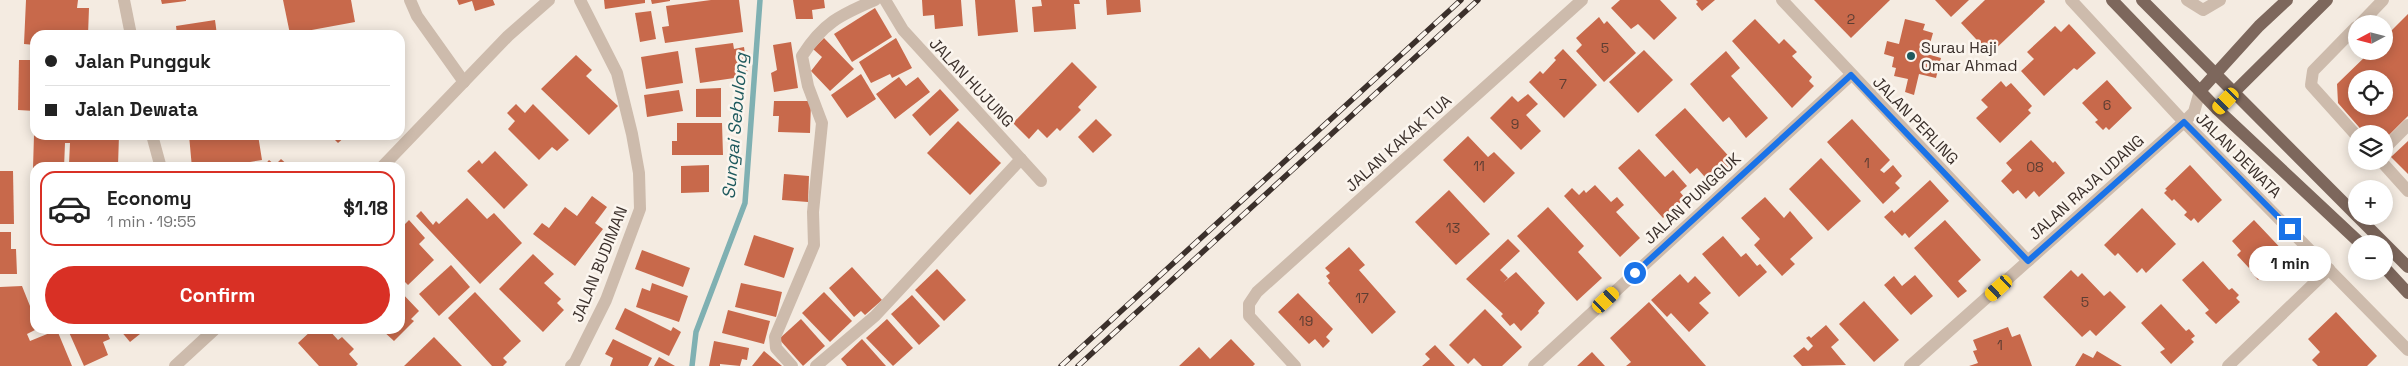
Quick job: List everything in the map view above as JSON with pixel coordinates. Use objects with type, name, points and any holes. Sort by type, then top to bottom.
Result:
[{"type":"main road","points":[[2112,0],[2217,109],[2351,235]]},
{"type":"main road","points":[[2142,0],[2348,207]]},
{"type":"main road","points":[[2200,91],[2259,26],[2287,0]]},
{"type":"main road","points":[[2217,109],[2327,0]]},
{"type":"main road","points":[[2366,225],[2408,267]]},
{"type":"main road","points":[[2393,277],[2408,293]]},
{"type":"street","points":[[124,0],[130,30]]},
{"type":"street","points":[[410,0],[417,16],[464,82]]},
{"type":"street","points":[[388,162],[508,36],[549,0]]},
{"type":"street","name":"JALAN BUDIMAN","points":[[571,366],[575,362],[606,300],[640,209],[639,172],[617,73],[580,0]]},
{"type":"street","points":[[792,366],[776,348],[774,337],[814,245],[813,212],[822,123],[808,86],[802,56],[814,36],[842,14],[875,0]]},
{"type":"street","name":"JALAN HUJUNG","points":[[885,0],[903,30],[1041,181]]},
{"type":"street","name":"JALAN KAKAK TUA","points":[[1295,366],[1249,316],[1249,304],[1257,292],[1582,0]]},
{"type":"street","name":"JALAN PERLING","points":[[1782,0],[2028,261]]},
{"type":"street","name":"JALAN DEWATA","points":[[2072,0],[2184,122],[2408,350]]},
{"type":"street","points":[[2188,0],[2191,4],[2204,10],[2220,0]]},
{"type":"street","points":[[2369,15],[2383,0]]},
{"type":"street","points":[[2348,35],[2313,71],[2311,85],[2348,126]]},
{"type":"street","name":"JALAN PUNGGUK","points":[[1534,366],[1851,75]]},
{"type":"street","name":"JALAN RAJA UDANG","points":[[1910,366],[2184,122],[2194,112],[2200,91]]},
{"type":"street","points":[[2194,112],[2217,109]]},
{"type":"street","points":[[2393,140],[2408,126]]},
{"type":"street","points":[[153,140],[159,162]]},
{"type":"street","points":[[816,366],[874,316],[1021,160]]},
{"type":"street","points":[[2388,170],[2408,191]]},
{"type":"street","points":[[2228,366],[2329,268]]},
{"type":"street","points":[[175,366],[210,334]]},
{"type":"building","points":[[26,0],[78,0],[77,8],[89,8],[88,30],[30,30],[30,45],[24,44]]},
{"type":"building","points":[[161,0],[186,0],[186,1],[162,4]]},
{"type":"building","points":[[283,0],[351,0],[355,22],[312,30],[289,30]]},
{"type":"building","points":[[457,0],[493,0],[495,5],[475,11],[472,1],[459,5]]},
{"type":"building","points":[[604,0],[645,0],[645,3],[605,9]]},
{"type":"building","points":[[651,0],[670,0],[670,1],[652,4]]},
{"type":"building","points":[[711,0],[739,0],[743,32],[665,43],[662,27],[669,26],[666,6]]},
{"type":"building","points":[[793,0],[824,0],[825,8],[812,10],[813,19],[796,19]]},
{"type":"building","points":[[922,0],[961,0],[963,26],[935,29],[934,15],[923,16]]},
{"type":"building","points":[[975,0],[1015,0],[1018,32],[978,36]]},
{"type":"building","points":[[1041,0],[1079,0],[1080,4],[1074,4],[1076,29],[1034,32],[1032,7],[1042,6]]},
{"type":"building","points":[[1106,0],[1140,0],[1141,12],[1107,15]]},
{"type":"building","points":[[1620,0],[1660,0],[1677,18],[1654,40],[1638,24],[1631,29],[1611,8]]},
{"type":"building","points":[[1696,0],[1715,0],[1702,11],[1696,4],[1698,2]]},
{"type":"building","points":[[1814,0],[1890,0],[1851,38]]},
{"type":"building","points":[[1935,0],[1969,0],[1951,17]]},
{"type":"building","points":[[1985,0],[2044,0],[2045,2],[1990,54],[1961,23]]},
{"type":"building","points":[[875,8],[892,37],[852,62],[834,34]]},
{"type":"building","points":[[651,11],[656,39],[640,42],[635,13]]},
{"type":"building","points":[[2408,14],[2408,116],[2393,131],[2393,125],[2357,125],[2348,115],[2393,115],[2393,70],[2351,70],[2362,60],[2393,60],[2393,29]]},
{"type":"building","points":[[1599,17],[1604,24],[1607,21],[1636,53],[1604,82],[1576,51],[1582,45],[1576,38]]},
{"type":"building","points":[[1755,19],[1779,44],[1784,39],[1797,52],[1792,56],[1812,77],[1809,81],[1814,86],[1792,108],[1732,41]]},
{"type":"building","name":"Surau Haji Omar Ahmad","points":[[1905,19],[1925,24],[1923,30],[1933,33],[1927,54],[1941,58],[1936,78],[1919,74],[1914,95],[1905,92],[1908,79],[1894,76],[1896,68],[1892,67],[1894,57],[1884,54],[1887,41],[1899,44]]},
{"type":"building","points":[[215,20],[216,30],[176,30],[176,26]]},
{"type":"building","points":[[2069,24],[2096,53],[2077,70],[2074,68],[2044,96],[2021,71],[2034,59],[2027,52],[2055,26],[2061,32]]},
{"type":"building","points":[[824,38],[854,69],[830,91],[811,71],[822,57],[813,49]]},
{"type":"building","points":[[896,38],[912,68],[892,78],[890,74],[871,83],[859,62]]},
{"type":"building","points":[[791,42],[798,88],[774,92],[771,73],[777,70],[773,45]]},
{"type":"building","points":[[733,43],[734,49],[744,47],[748,76],[700,83],[695,48]]},
{"type":"building","points":[[1563,49],[1597,85],[1564,118],[1529,82],[1540,71],[1543,74]]},
{"type":"building","points":[[1644,50],[1673,80],[1638,113],[1609,82]]},
{"type":"building","points":[[678,51],[683,83],[646,89],[641,57]]},
{"type":"building","points":[[1726,51],[1740,68],[1731,76],[1768,118],[1746,138],[1729,117],[1723,122],[1690,84]]},
{"type":"building","points":[[576,55],[592,70],[586,76],[618,106],[589,135],[541,89]]},
{"type":"building","points":[[19,60],[30,60],[30,111],[18,110]]},
{"type":"building","points":[[1072,62],[1097,87],[1078,107],[1081,110],[1060,131],[1057,128],[1047,138],[1038,129],[1029,139],[1013,123]]},
{"type":"building","points":[[2348,73],[2348,114],[2338,103],[2337,84]]},
{"type":"building","points":[[861,74],[876,99],[847,118],[831,95]]},
{"type":"building","points":[[899,77],[906,86],[918,77],[930,92],[895,119],[876,94]]},
{"type":"building","points":[[2107,80],[2132,108],[2109,130],[2106,127],[2103,130],[2095,122],[2098,120],[2082,103]]},
{"type":"building","points":[[2001,81],[2006,87],[2011,83],[2032,106],[2028,110],[2031,113],[2000,143],[1976,118],[1988,107],[1981,100]]},
{"type":"building","points":[[721,88],[721,117],[696,117],[696,89]]},
{"type":"building","points":[[940,89],[959,110],[930,136],[912,115]]},
{"type":"building","points":[[679,90],[683,111],[647,117],[644,95]]},
{"type":"building","points":[[1528,94],[1538,104],[1526,115],[1541,131],[1521,150],[1490,118],[1512,96],[1518,102]]},
{"type":"building","points":[[774,101],[811,101],[810,133],[778,132],[779,116],[773,116]]},
{"type":"building","points":[[516,104],[525,113],[533,104],[569,140],[557,151],[552,147],[539,160],[508,129],[515,121],[507,113]]},
{"type":"building","points":[[1685,108],[1734,162],[1711,184],[1697,168],[1690,174],[1655,135]]},
{"type":"building","points":[[1096,119],[1112,135],[1093,153],[1078,137]]},
{"type":"building","points":[[1852,119],[1890,160],[1880,170],[1884,173],[1893,165],[1902,176],[1895,183],[1900,188],[1883,204],[1827,142]]},
{"type":"building","points":[[958,121],[1001,163],[970,195],[927,153]]},
{"type":"building","points":[[677,123],[722,123],[723,155],[672,155],[672,141],[677,141]]},
{"type":"building","points":[[1468,136],[1488,157],[1494,152],[1515,173],[1484,203],[1443,160]]},
{"type":"building","points":[[34,140],[119,140],[118,162],[69,162],[70,143],[65,143],[64,162],[33,162]]},
{"type":"building","points":[[189,140],[259,140],[262,160],[250,162],[191,162]]},
{"type":"building","points":[[2031,140],[2053,163],[2055,161],[2065,173],[2039,197],[2034,191],[2026,199],[2018,190],[2013,194],[2001,181],[2012,170],[2006,163]]},
{"type":"building","points":[[2408,141],[2408,174],[2393,159],[2393,155]]},
{"type":"building","points":[[1639,149],[1665,177],[1673,170],[1687,186],[1680,192],[1685,198],[1663,218],[1618,168]]},
{"type":"building","points":[[495,151],[528,185],[504,209],[467,171],[479,160],[482,164]]},
{"type":"building","points":[[1821,158],[1861,201],[1828,231],[1789,189]]},
{"type":"building","points":[[709,165],[709,192],[681,193],[681,166]]},
{"type":"building","points":[[2190,165],[2222,200],[2198,223],[2194,218],[2191,221],[2184,215],[2187,212],[2174,199],[2172,201],[2164,193],[2167,190],[2165,189]]},
{"type":"building","points":[[0,171],[13,171],[14,224],[0,224]]},
{"type":"building","points":[[784,174],[809,176],[808,202],[782,200]]},
{"type":"building","points":[[1930,180],[1949,201],[1909,238],[1905,233],[1902,236],[1884,217],[1892,210],[1894,213]]},
{"type":"building","points":[[1595,185],[1611,202],[1617,197],[1624,205],[1616,212],[1640,238],[1620,257],[1564,196],[1572,188],[1579,195],[1584,190],[1586,193]]},
{"type":"building","points":[[1449,190],[1490,234],[1456,265],[1415,222]]},
{"type":"building","points":[[592,196],[607,207],[595,223],[603,229],[575,266],[533,234],[542,223],[549,228],[565,207],[577,216]]},
{"type":"building","points":[[1765,197],[1784,218],[1790,211],[1813,238],[1790,259],[1795,264],[1782,276],[1754,245],[1760,239],[1741,218]]},
{"type":"building","points":[[467,198],[487,219],[494,213],[522,243],[480,284],[416,216],[421,211],[433,225],[436,221],[439,224]]},
{"type":"building","points":[[1548,207],[1584,246],[1578,252],[1602,278],[1577,301],[1517,236]]},
{"type":"building","points":[[2142,208],[2176,244],[2146,273],[2142,268],[2137,273],[2118,253],[2115,256],[2104,245]]},
{"type":"building","points":[[409,220],[425,238],[419,244],[434,260],[408,285],[405,282],[405,224]]},
{"type":"building","points":[[1945,220],[1981,260],[1958,281],[1967,291],[1958,298],[1914,248]]},
{"type":"building","points":[[2254,220],[2288,256],[2264,278],[2262,276],[2258,280],[2251,272],[2254,270],[2250,266],[2249,268],[2237,255],[2241,251],[2232,241]]},
{"type":"building","points":[[0,232],[11,232],[11,249],[16,249],[17,274],[0,274]]},
{"type":"building","points":[[754,235],[794,248],[784,278],[744,265]]},
{"type":"building","points":[[1723,236],[1741,257],[1746,253],[1757,266],[1760,264],[1767,272],[1739,297],[1702,254]]},
{"type":"building","points":[[1508,239],[1520,251],[1500,270],[1508,278],[1504,282],[1516,272],[1545,303],[1538,311],[1539,313],[1521,331],[1514,323],[1510,326],[1501,316],[1503,314],[1466,279]]},
{"type":"building","points":[[1349,247],[1365,265],[1359,270],[1396,312],[1372,334],[1328,283],[1330,281],[1326,276],[1330,273],[1325,268]]},
{"type":"building","points":[[642,250],[690,268],[683,287],[635,269]]},
{"type":"building","points":[[533,254],[554,274],[544,283],[561,299],[557,303],[564,310],[543,332],[499,289]]},
{"type":"building","points":[[2203,261],[2229,290],[2232,288],[2239,295],[2236,298],[2240,302],[2216,324],[2205,313],[2209,310],[2182,280]]},
{"type":"building","points":[[451,265],[470,287],[439,316],[419,294]]},
{"type":"building","points":[[852,267],[882,300],[865,315],[861,311],[854,317],[829,288]]},
{"type":"building","points":[[937,269],[966,300],[944,321],[915,290]]},
{"type":"building","points":[[2071,270],[2078,277],[2082,273],[2104,296],[2110,291],[2126,307],[2096,336],[2090,330],[2082,337],[2043,297]]},
{"type":"building","points":[[1680,274],[1688,283],[1695,276],[1711,293],[1699,303],[1709,313],[1689,332],[1671,313],[1667,317],[1651,300]]},
{"type":"building","points":[[1915,275],[1933,296],[1911,315],[1884,285],[1894,276],[1902,286]]},
{"type":"building","points":[[652,283],[688,296],[679,322],[636,307],[642,288],[650,291]]},
{"type":"building","points":[[741,283],[782,292],[776,317],[735,307]]},
{"type":"building","points":[[22,286],[30,306],[30,332],[27,334],[30,341],[47,334],[59,334],[72,366],[0,366],[0,287]]},
{"type":"building","points":[[475,292],[521,341],[503,358],[507,362],[503,366],[492,366],[448,318]]},
{"type":"building","points":[[824,292],[852,321],[830,342],[802,313]]},
{"type":"building","points":[[1298,293],[1333,329],[1326,337],[1330,341],[1323,348],[1315,339],[1309,344],[1278,312]]},
{"type":"building","points":[[912,295],[940,326],[919,345],[891,314]]},
{"type":"building","points":[[405,296],[419,311],[411,319],[414,321],[405,330]]},
{"type":"building","points":[[1864,301],[1899,340],[1874,362],[1839,324]]},
{"type":"building","points":[[1649,302],[1706,366],[1626,366],[1631,362],[1610,338]]},
{"type":"building","points":[[2161,304],[2186,331],[2189,329],[2195,336],[2191,339],[2194,342],[2171,364],[2160,352],[2165,349],[2141,323]]},
{"type":"building","points":[[625,308],[671,331],[673,327],[681,332],[669,356],[615,329]]},
{"type":"building","points":[[1485,309],[1522,347],[1502,366],[1482,366],[1474,358],[1468,364],[1449,345]]},
{"type":"building","points":[[728,310],[770,321],[764,344],[722,333]]},
{"type":"building","points":[[2336,312],[2377,356],[2367,366],[2318,366],[2312,360],[2320,352],[2308,339]]},
{"type":"building","points":[[801,319],[825,346],[803,366],[779,339]]},
{"type":"building","points":[[887,319],[913,348],[893,366],[866,338]]},
{"type":"building","points":[[1826,325],[1839,340],[1831,347],[1846,365],[1802,366],[1793,356],[1804,347],[1808,351],[1813,346],[1806,338],[1809,336],[1811,338]]},
{"type":"building","points":[[2008,327],[2012,337],[2020,334],[2032,366],[1969,366],[1978,363],[1973,351],[1977,350],[1973,340]]},
{"type":"building","points":[[70,334],[108,334],[110,339],[103,342],[108,355],[84,366]]},
{"type":"building","points":[[123,334],[140,334],[130,342]]},
{"type":"building","points":[[308,334],[333,334],[338,340],[342,337],[354,349],[349,354],[358,364],[356,366],[319,366],[298,343]]},
{"type":"building","points":[[386,334],[401,334],[394,341]]},
{"type":"building","points":[[434,337],[462,366],[404,366]]},
{"type":"building","points":[[613,339],[652,358],[648,366],[610,366],[613,358],[605,354]]},
{"type":"building","points":[[862,339],[886,366],[847,366],[841,359]]},
{"type":"building","points":[[1231,339],[1255,364],[1253,366],[1179,366],[1199,347],[1210,359]]},
{"type":"building","points":[[714,341],[749,348],[747,360],[742,359],[740,366],[720,364],[720,366],[709,366]]},
{"type":"building","points":[[1435,345],[1455,366],[1422,366],[1430,359],[1425,354]]},
{"type":"building","points":[[764,351],[782,366],[752,366]]},
{"type":"building","points":[[2097,351],[2122,366],[2075,366],[2083,353],[2093,358]]},
{"type":"building","points":[[1592,352],[1605,366],[1577,366]]},
{"type":"building","points":[[659,357],[675,366],[654,366]]},
{"type":"waterway","name":"Sungai Sebulong","points":[[692,366],[696,332],[745,203],[760,0]]},
{"type":"railway","points":[[1061,366],[1461,0]]},
{"type":"railway","points":[[1078,366],[1478,0]]},
{"type":"place","name":"Surau Haji Omar Ahmad","points":[[1911,56]]},
{"type":"route","points":[[1635,273],[1851,75],[2028,261],[2184,122],[2290,229]]}]
